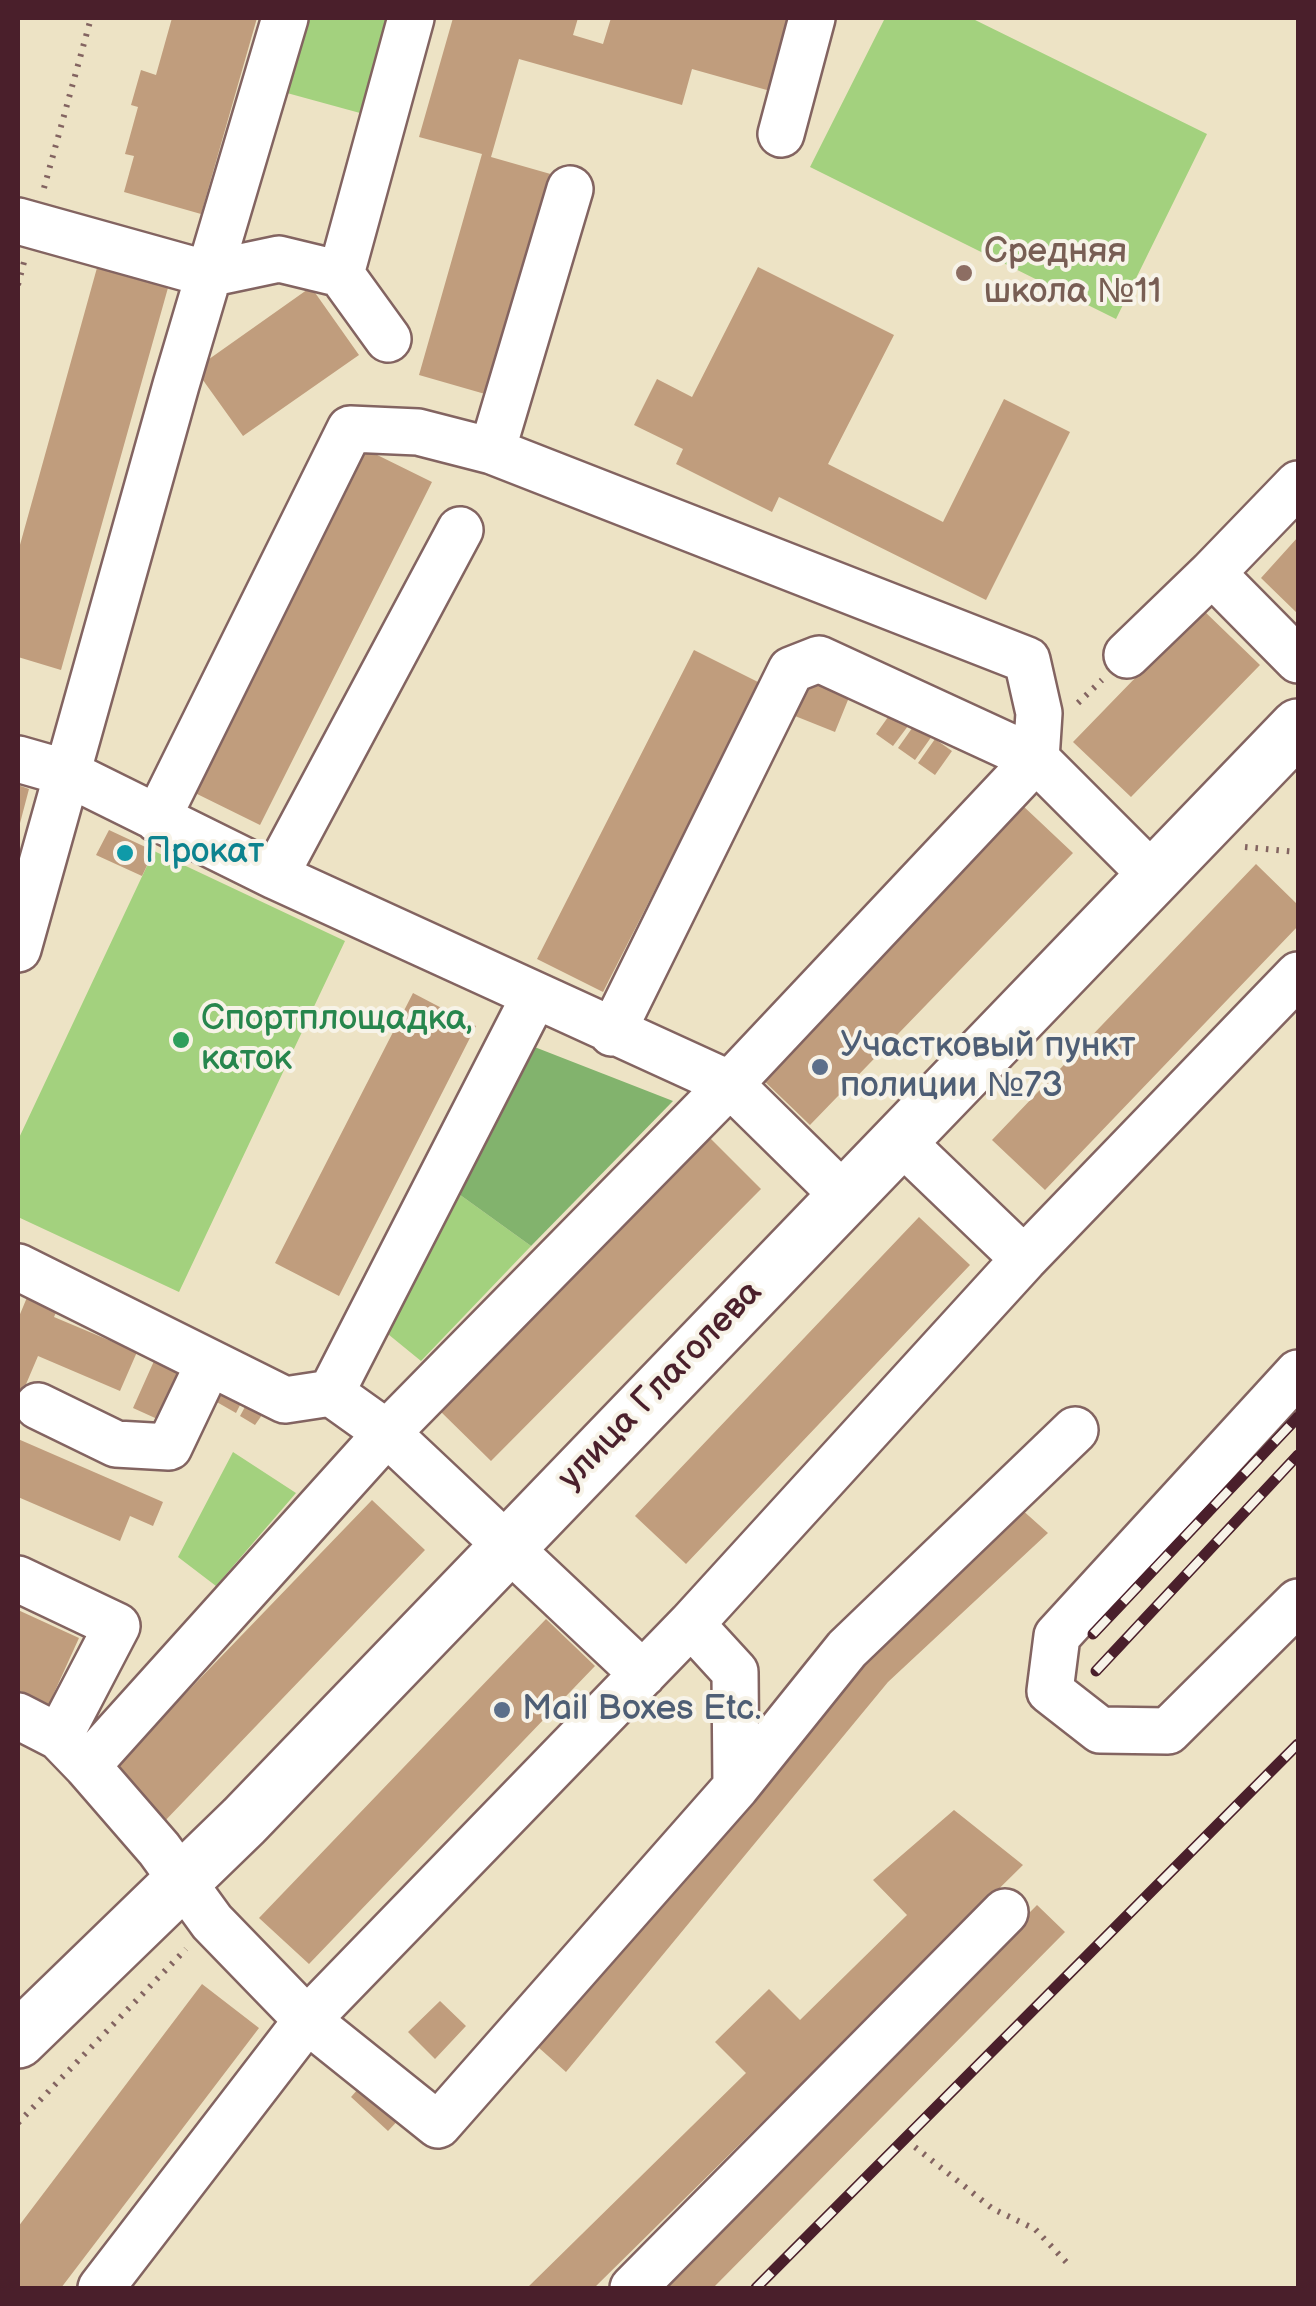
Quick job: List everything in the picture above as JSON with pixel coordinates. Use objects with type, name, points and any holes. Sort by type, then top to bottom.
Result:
[{"type":"main road","name":"улица Глаголева","points":[[18,2040],[182,1882],[1298,728]]},
{"type":"lane","points":[[18,949],[208,274],[285,18]]},
{"type":"lane","points":[[342,274],[411,18]]},
{"type":"lane","points":[[781,134],[812,18]]},
{"type":"lane","points":[[492,451],[570,189]]},
{"type":"lane","points":[[26,223],[208,274],[279,259],[342,274],[388,339]]},
{"type":"lane","points":[[73,1751],[154,1692],[388,1433],[730,1084],[1036,759],[1039,713],[1027,660],[492,451],[418,432],[350,429],[157,819]]},
{"type":"lane","points":[[1127,655],[1298,484]]},
{"type":"lane","points":[[275,876],[460,530]]},
{"type":"lane","points":[[1212,572],[1298,660]]},
{"type":"lane","points":[[612,1033],[792,670],[819,660],[1036,759],[1153,876]]},
{"type":"lane","points":[[18,760],[67,773],[275,876],[730,1084],[844,1197]]},
{"type":"lane","points":[[101,2288],[307,2020],[691,1624],[1024,1259],[1298,974]]},
{"type":"lane","points":[[331,1392],[534,997]]},
{"type":"lane","points":[[900,1140],[1024,1259]]},
{"type":"lane","points":[[18,1267],[192,1351],[208,1365],[285,1400],[331,1392],[388,1433],[642,1674]]},
{"type":"lane","points":[[38,1406],[116,1444],[169,1446],[208,1365]]},
{"type":"lane","points":[[1298,1373],[1056,1636],[1050,1691],[1100,1730],[1168,1731],[1298,1602]]},
{"type":"lane","points":[[18,1716],[73,1751],[159,1849],[212,1922],[307,2020],[438,2124],[736,1787],[847,1649],[1075,1430]]},
{"type":"lane","points":[[18,1579],[116,1626],[73,1751]]},
{"type":"lane","points":[[691,1624],[735,1672],[736,1787]]},
{"type":"lane","points":[[104,1652],[154,1692]]},
{"type":"lane","points":[[633,2288],[1005,1912]]},
{"type":"path","points":[[18,285],[26,223],[91,18]]},
{"type":"path","points":[[1039,713],[1075,706],[1127,655]]},
{"type":"path","points":[[1239,846],[1298,852]]},
{"type":"path","points":[[915,2147],[993,2209],[1034,2229],[1068,2265]]},
{"type":"green space","points":[[307,18],[386,18],[360,113],[287,93]]},
{"type":"green space","points":[[885,18],[971,18],[1207,134],[1116,319],[810,167]]},
{"type":"green space","name":"Спортплощадка, каток","points":[[154,851],[345,941],[179,1292],[18,1217],[18,1140]]},
{"type":"green space","points":[[532,1046],[673,1101],[531,1246],[456,1192]]},
{"type":"green space","points":[[456,1192],[531,1246],[421,1361],[383,1330]]},
{"type":"green space","points":[[233,1452],[296,1493],[216,1586],[178,1557]]},
{"type":"building","points":[[172,18],[257,18],[201,214],[124,192],[134,156],[125,154],[138,107],[131,105],[141,70],[156,75]]},
{"type":"building","points":[[453,18],[578,18],[573,35],[603,44],[611,18],[803,18],[781,94],[692,69],[682,105],[519,59],[491,157],[554,175],[492,396],[419,375],[482,154],[419,137]]},
{"type":"building","points":[[100,257],[171,277],[61,670],[18,657],[18,552]]},
{"type":"building","points":[[758,267],[894,335],[828,464],[943,522],[1004,399],[1070,432],[986,600],[779,497],[772,512],[676,464],[683,449],[634,425],[657,379],[692,397]]},
{"type":"building","points":[[311,287],[359,355],[243,436],[195,369]]},
{"type":"building","points":[[363,448],[432,482],[260,825],[191,791]]},
{"type":"building","points":[[1298,537],[1298,614],[1261,578]]},
{"type":"building","points":[[1202,609],[1260,665],[1131,797],[1073,742]]},
{"type":"building","points":[[694,650],[760,683],[603,992],[537,959]]},
{"type":"building","points":[[812,674],[852,690],[835,732],[795,716]]},
{"type":"building","points":[[893,710],[911,722],[893,746],[876,734]]},
{"type":"building","points":[[915,724],[932,736],[915,760],[898,748]]},
{"type":"building","points":[[935,739],[952,751],[935,775],[918,763]]},
{"type":"building","points":[[18,785],[29,789],[19,827],[18,826]]},
{"type":"building","points":[[1021,804],[1073,853],[810,1125],[759,1076]]},
{"type":"building","name":"Прокат","points":[[109,830],[154,851],[142,876],[96,855]]},
{"type":"building","points":[[1256,864],[1298,905],[1298,926],[1045,1190],[992,1140]]},
{"type":"building","points":[[413,993],[476,1026],[339,1296],[275,1263]]},
{"type":"building","points":[[708,1136],[761,1189],[491,1461],[438,1409]]},
{"type":"building","points":[[919,1217],[970,1265],[686,1564],[635,1516]]},
{"type":"building","points":[[28,1295],[58,1308],[54,1317],[137,1352],[120,1391],[38,1356],[18,1403],[18,1319]]},
{"type":"building","points":[[154,1361],[185,1375],[164,1422],[133,1408]]},
{"type":"building","points":[[222,1390],[242,1401],[236,1413],[215,1401]]},
{"type":"building","points":[[246,1405],[262,1415],[255,1425],[240,1416]]},
{"type":"building","points":[[18,1439],[163,1502],[153,1526],[130,1516],[120,1541],[18,1497]]},
{"type":"building","points":[[372,1500],[425,1550],[161,1825],[108,1774]]},
{"type":"building","points":[[1020,1508],[1048,1533],[888,1682],[566,2072],[538,2047],[754,1798],[862,1656]]},
{"type":"building","points":[[18,1610],[79,1638],[49,1704],[18,1690]]},
{"type":"building","points":[[546,1619],[595,1666],[309,1964],[259,1918]]},
{"type":"building","points":[[954,1810],[1023,1865],[594,2288],[527,2288],[746,2073],[715,2042],[769,1989],[800,2020],[907,1915],[873,1880]]},
{"type":"building","points":[[1037,1905],[1065,1932],[713,2288],[659,2288]]},
{"type":"building","points":[[202,1984],[259,2028],[61,2288],[18,2288],[18,2227]]},
{"type":"building","points":[[440,2001],[466,2026],[435,2059],[408,2032]]},
{"type":"building","points":[[366,2080],[404,2114],[388,2131],[351,2097]]},
{"type":"railway","points":[[1093,1634],[1298,1417]]},
{"type":"railway","points":[[1096,1671],[1298,1455]]},
{"type":"railway","points":[[756,2288],[1298,1744]]},
{"type":"place","name":"Средняя школа №11","points":[[964,273]]},
{"type":"place","name":"Прокат","points":[[125,853]]},
{"type":"place","name":"Спортплощадка, каток","points":[[181,1040]]},
{"type":"place","name":"Участковый пункт полиции №73","points":[[820,1067]]},
{"type":"place","name":"Mail Boxes Etc.","points":[[502,1710]]}]
